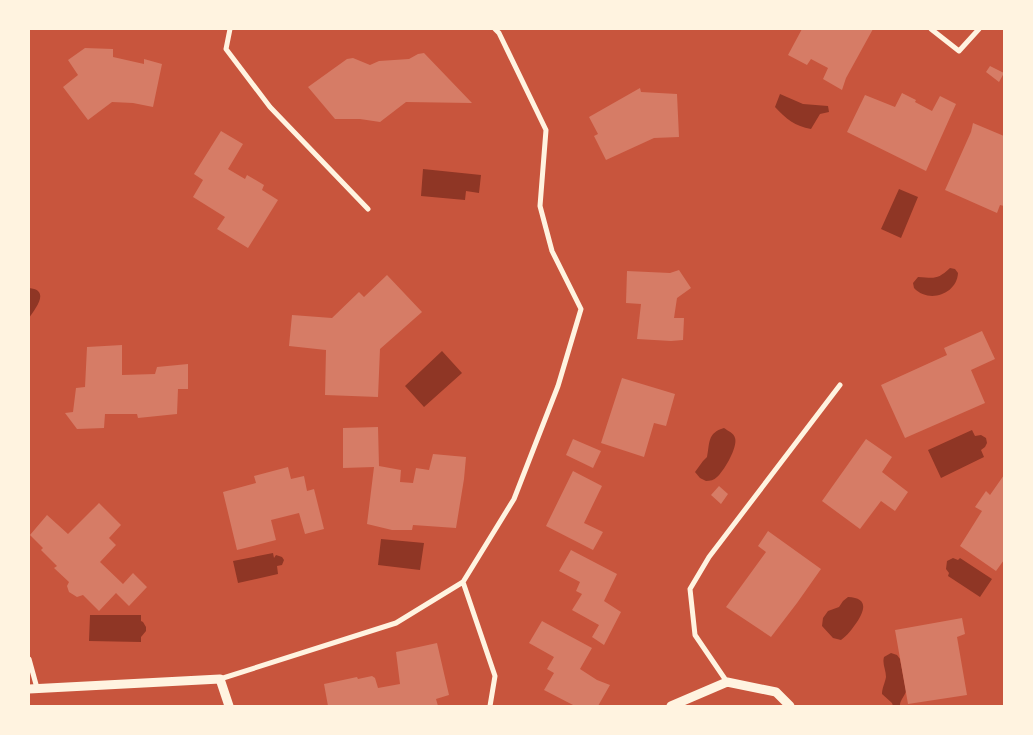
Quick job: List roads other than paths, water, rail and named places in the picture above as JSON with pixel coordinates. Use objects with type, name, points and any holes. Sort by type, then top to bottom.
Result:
[{"type":"street","points":[[230,29],[226,49],[270,107],[368,209]]},
{"type":"street","points":[[29,659],[33,688],[220,679],[396,623],[463,582],[514,499],[558,386],[581,309],[552,251],[540,206],[546,130],[499,33],[495,29]]},
{"type":"street","points":[[931,29],[959,51],[979,29]]},
{"type":"street","points":[[727,682],[695,635],[690,589],[708,557],[840,385]]},
{"type":"street","points":[[463,582],[495,676],[490,706]]},
{"type":"street","points":[[220,679],[229,706]]},
{"type":"street","points":[[671,706],[727,682],[776,692],[790,706]]}]
